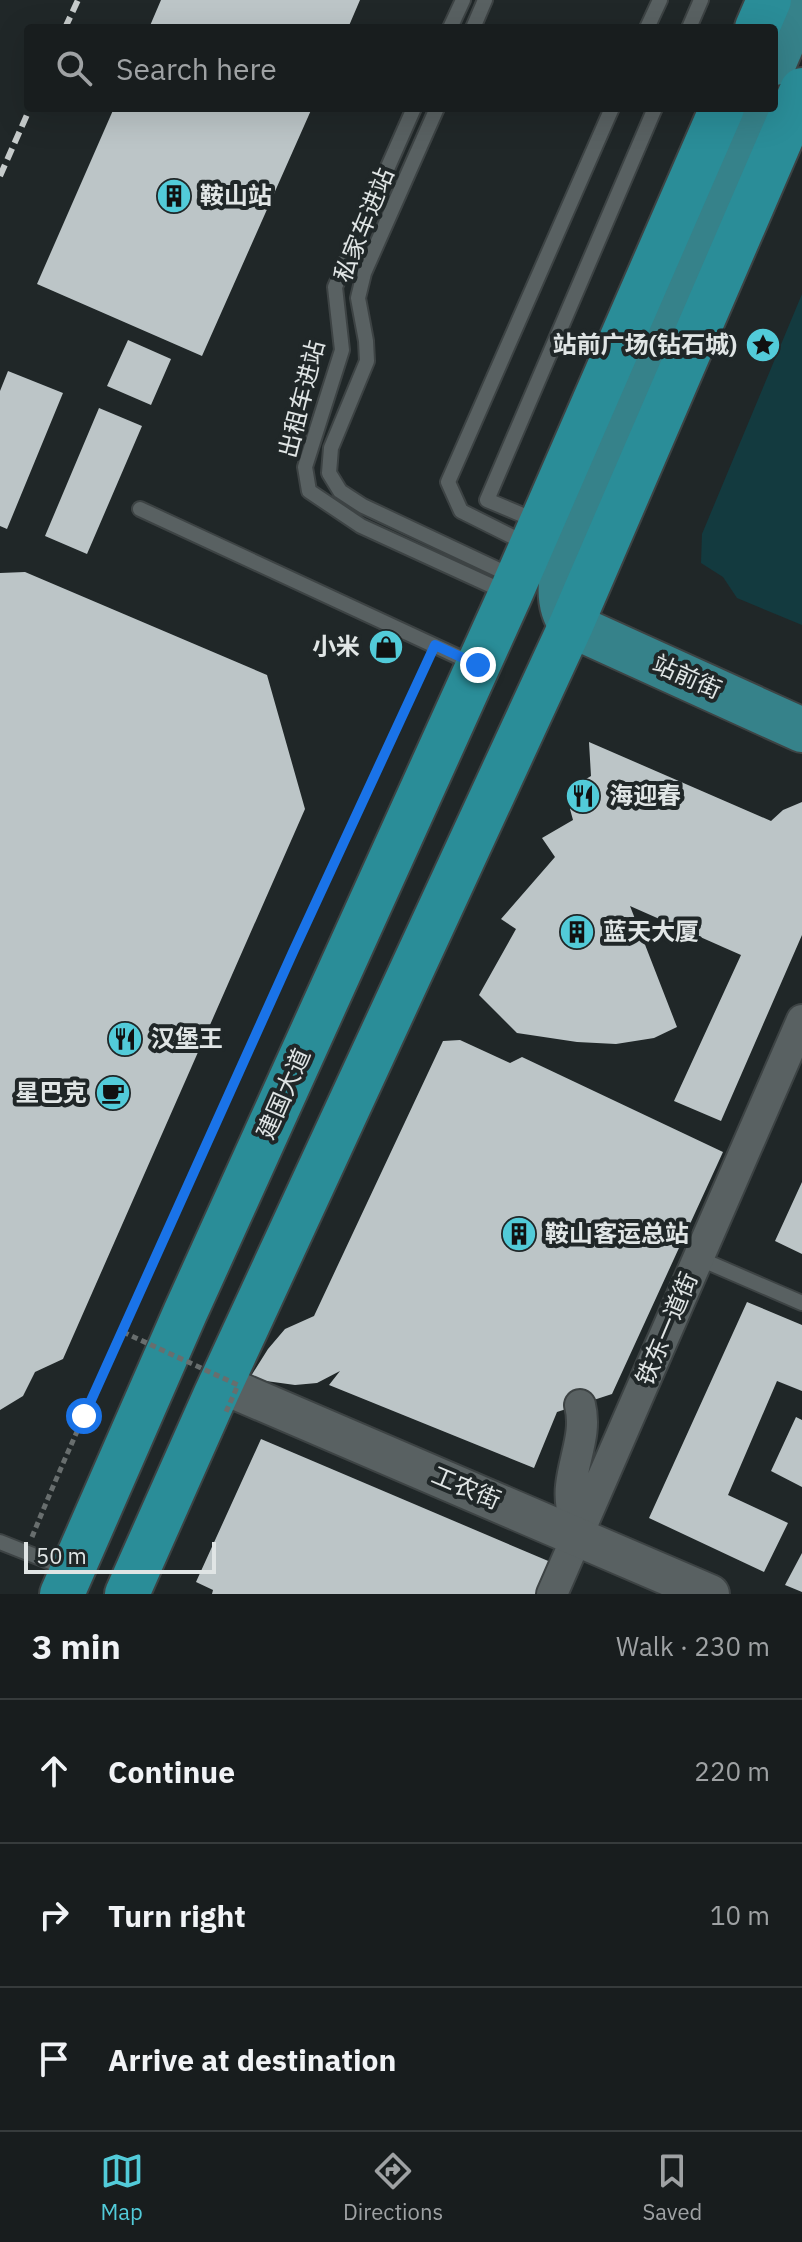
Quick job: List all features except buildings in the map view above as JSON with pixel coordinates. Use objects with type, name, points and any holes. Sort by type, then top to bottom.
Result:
[{"type":"highway","points":[[759,24],[769,0]]},
{"type":"highway","points":[[127,1594],[221,1397],[571,625],[802,90]]},
{"type":"highway","name":"建国大道","points":[[67,1582],[525,560],[720,112]]},
{"type":"main road","points":[[778,54],[801,0]]},
{"type":"main road","points":[[571,625],[562,613],[560,595],[565,559],[578,520],[753,112]]},
{"type":"main road","name":"站前街","points":[[571,625],[802,730]]},
{"type":"street","name":"铁东一道街","points":[[552,1594],[802,1020]]},
{"type":"street","name":"工农街","points":[[221,1397],[710,1594]]},
{"type":"street","points":[[575,1541],[570,1504],[583,1427],[580,1405]]},
{"type":"street","name":"工农街","points":[[575,1541],[684,1594]]},
{"type":"lane","points":[[452,24],[463,0]]},
{"type":"lane","points":[[475,24],[485,0]]},
{"type":"lane","points":[[649,24],[660,0]]},
{"type":"lane","points":[[691,24],[701,0]]},
{"type":"lane","name":"出租车进站","points":[[412,112],[335,287],[342,350],[305,467],[309,491],[361,526],[525,560]]},
{"type":"lane","name":"私家车进站","points":[[435,112],[364,273],[358,298],[367,361],[331,448],[329,473],[340,491],[363,506],[525,560]]},
{"type":"lane","points":[[525,560],[461,511],[448,482],[610,112]]},
{"type":"lane","points":[[525,560],[487,500],[653,112]]},
{"type":"lane","points":[[140,509],[478,665]]},
{"type":"lane","points":[[698,1258],[802,1303]]},
{"type":"lane","points":[[0,1542],[26,1552],[67,1582]]},
{"type":"path","points":[[26,1552],[67,1449],[435,645]]},
{"type":"path","points":[[123,1332],[238,1385],[221,1397]]},
{"type":"shaded area","points":[[802,294],[802,625],[737,598],[723,577],[701,563],[702,534]]},
{"type":"railway","points":[[67,24],[78,0]]},
{"type":"railway","points":[[0,176],[28,112]]},
{"type":"place","name":"鞍山站","points":[[174,196]]},
{"type":"place","name":"站前广场(钻石城)","points":[[763,345]]},
{"type":"place","name":"小米","points":[[386,647]]},
{"type":"place","name":"海迎春","points":[[583,796]]},
{"type":"place","name":"蓝天大厦","points":[[577,932]]},
{"type":"place","name":"汉堡王","points":[[125,1039]]},
{"type":"place","name":"星巴克","points":[[113,1093]]},
{"type":"place","name":"鞍山客运总站","points":[[519,1234]]},
{"type":"route","points":[[84,1416],[435,645],[478,665]]}]
